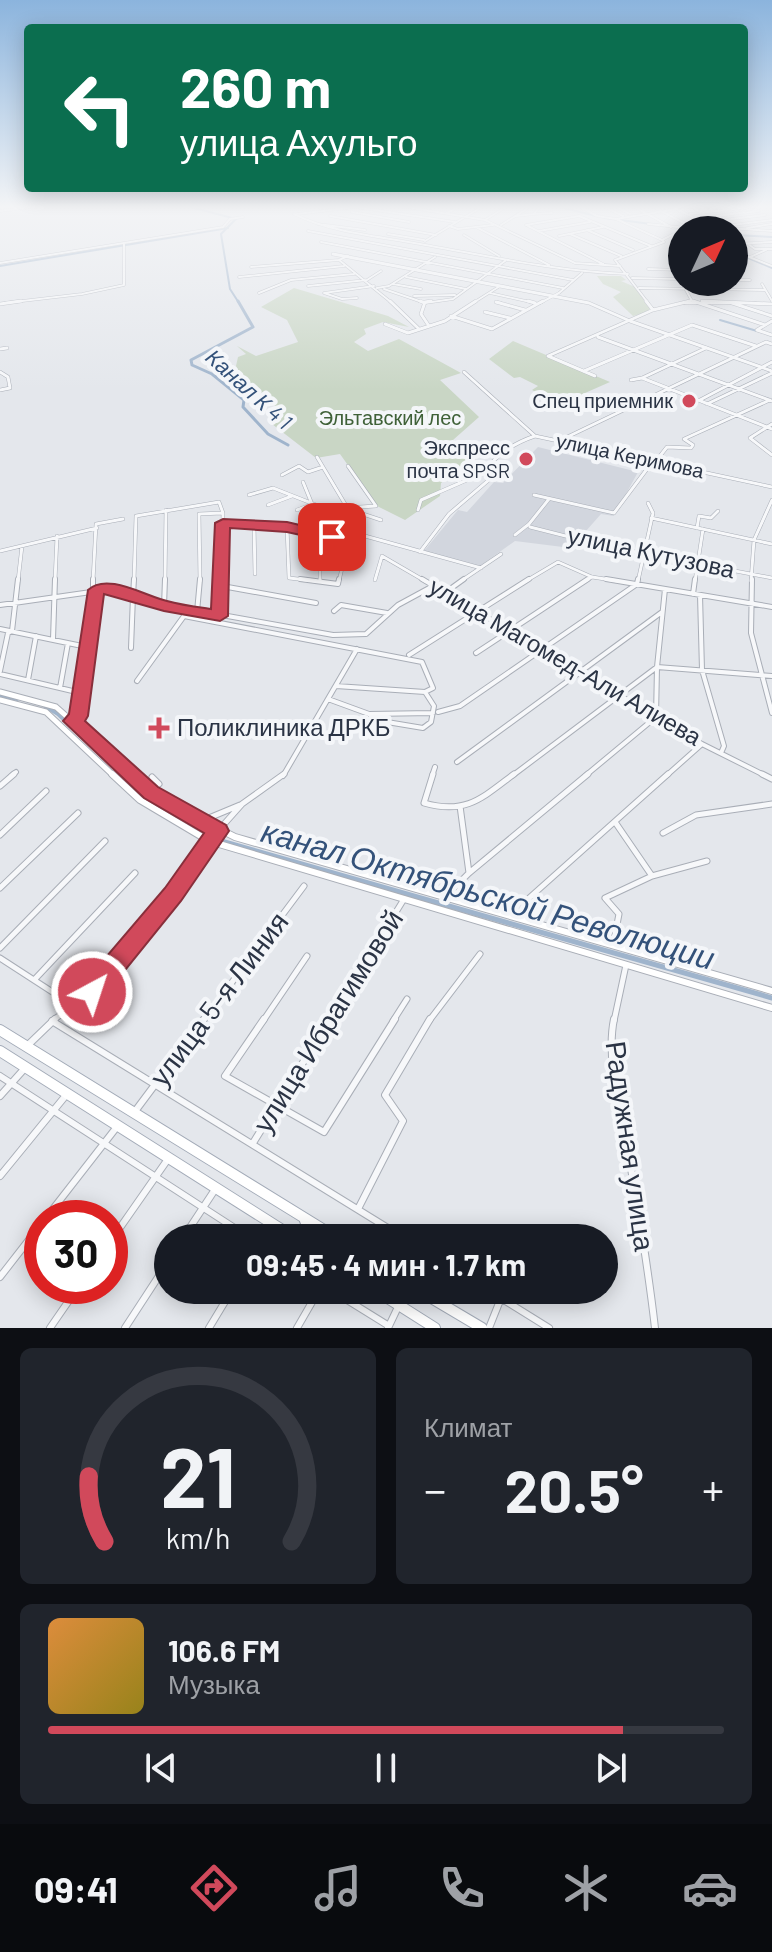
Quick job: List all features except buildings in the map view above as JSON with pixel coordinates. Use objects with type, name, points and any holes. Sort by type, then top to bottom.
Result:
[{"type":"main road","points":[[0,692],[52,705],[149,790],[218,832],[772,991]]},
{"type":"main road","points":[[0,700],[46,712],[140,800],[209,841],[772,1008]]},
{"type":"main road","points":[[0,1030],[314,1224]]},
{"type":"main road","points":[[0,1051],[272,1224]]},
{"type":"main road","points":[[304,1218],[306,1224]]},
{"type":"main road","points":[[442,1304],[482,1328]]},
{"type":"main road","points":[[399,1305],[435,1328]]},
{"type":"street","points":[[0,304],[82,294],[124,285],[123,267]]},
{"type":"street","points":[[239,277],[336,267]]},
{"type":"street","points":[[347,267],[367,280],[419,329]]},
{"type":"street","points":[[401,267],[589,303],[772,372]]},
{"type":"street","points":[[382,288],[420,267]]},
{"type":"street","points":[[452,267],[563,288]]},
{"type":"street","points":[[357,298],[342,299],[324,293],[374,287],[425,302],[451,300],[496,267]]},
{"type":"street","points":[[502,267],[573,280]]},
{"type":"street","points":[[550,267],[582,273],[668,278]]},
{"type":"street","points":[[621,267],[653,310]]},
{"type":"street","points":[[648,269],[668,270]]},
{"type":"street","points":[[308,286],[367,280],[381,271]]},
{"type":"street","points":[[259,293],[291,280],[356,273]]},
{"type":"street","points":[[451,316],[492,329],[553,295],[582,273]]},
{"type":"street","points":[[403,277],[466,289]]},
{"type":"street","points":[[391,284],[421,289]]},
{"type":"street","points":[[762,284],[772,302]]},
{"type":"street","points":[[385,324],[408,333],[451,316],[500,286]]},
{"type":"street","points":[[639,288],[668,289]]},
{"type":"street","points":[[748,290],[765,290]]},
{"type":"street","points":[[490,293],[538,303]]},
{"type":"street","points":[[414,296],[457,295]]},
{"type":"street","points":[[689,296],[692,301],[765,325]]},
{"type":"street","points":[[595,376],[548,356],[653,310],[692,301],[772,302]]},
{"type":"street","points":[[425,302],[421,314],[429,326]]},
{"type":"street","points":[[496,302],[525,310]]},
{"type":"street","points":[[730,302],[772,316]]},
{"type":"street","points":[[485,312],[511,319]]},
{"type":"street","points":[[468,322],[475,318]]},
{"type":"street","points":[[772,321],[757,330],[772,335]]},
{"type":"street","points":[[584,371],[693,325],[757,346]]},
{"type":"street","points":[[595,336],[771,400]]},
{"type":"street","points":[[561,440],[757,346],[766,342],[772,344]]},
{"type":"street","points":[[0,349],[7,348]]},
{"type":"street","points":[[631,380],[642,378],[706,348]]},
{"type":"street","points":[[699,401],[772,362]]},
{"type":"street","points":[[0,372],[8,377],[10,388],[0,390]]},
{"type":"street","name":"улица Керимова","points":[[464,372],[535,436],[772,487]]},
{"type":"street","points":[[707,404],[772,372]]},
{"type":"street","points":[[0,378],[8,377]]},
{"type":"street","points":[[642,378],[767,427]]},
{"type":"street","points":[[534,495],[617,513],[667,447],[691,448],[693,445],[684,439],[771,400]]},
{"type":"street","points":[[772,426],[750,438],[772,455]]},
{"type":"street","points":[[418,510],[421,500],[483,473],[505,450],[535,436]]},
{"type":"street","points":[[317,457],[348,509],[381,520]]},
{"type":"street","points":[[282,475],[299,466],[308,472],[323,467]]},
{"type":"street","points":[[348,466],[376,506],[360,507],[353,512]]},
{"type":"street","points":[[420,552],[460,503],[476,494],[490,479],[483,473]]},
{"type":"street","points":[[303,482],[312,504]]},
{"type":"street","points":[[249,495],[273,488],[334,512],[348,509]]},
{"type":"street","points":[[268,505],[292,496]]},
{"type":"street","points":[[515,535],[529,524],[549,499]]},
{"type":"street","points":[[772,500],[754,540],[750,603],[751,633],[772,713]]},
{"type":"street","points":[[131,648],[136,516],[219,502],[223,513],[221,615]]},
{"type":"street","points":[[369,714],[436,712],[460,706],[637,584],[653,507],[648,503]]},
{"type":"street","points":[[297,510],[312,504]]},
{"type":"street","points":[[164,606],[166,510]]},
{"type":"street","points":[[718,511],[711,518],[699,516],[697,595],[702,670],[724,746],[721,754]]},
{"type":"street","points":[[334,512],[325,525],[481,568]]},
{"type":"street","points":[[197,612],[200,594],[199,514],[223,513]]},
{"type":"street","points":[[651,518],[772,544]]},
{"type":"street","points":[[0,551],[123,519]]},
{"type":"street","points":[[223,523],[287,527],[332,537],[346,551],[338,584],[289,578],[287,527]]},
{"type":"street","points":[[254,525],[255,574]]},
{"type":"street","points":[[73,721],[78,716],[87,647],[97,526]]},
{"type":"street","name":"улица Кутузова","points":[[530,527],[772,578]]},
{"type":"street","points":[[332,537],[341,530]]},
{"type":"street","points":[[320,534],[320,581]]},
{"type":"street","points":[[53,639],[57,536]]},
{"type":"street","points":[[22,546],[12,631],[8,633],[0,672],[81,693]]},
{"type":"street","points":[[446,592],[501,554]]},
{"type":"street","name":"улица Магомед-Али Алиева","points":[[375,580],[382,556],[702,744],[772,779]]},
{"type":"street","points":[[409,655],[558,562],[592,577],[772,607]]},
{"type":"street","points":[[476,653],[592,577]]},
{"type":"street","points":[[222,586],[316,603]]},
{"type":"street","points":[[0,605],[112,589],[164,606],[333,635],[362,635],[387,613],[435,586]]},
{"type":"street","points":[[445,897],[469,873],[656,717],[657,667],[665,589]]},
{"type":"street","points":[[334,611],[341,605],[387,613]]},
{"type":"street","points":[[457,762],[662,612]]},
{"type":"street","points":[[137,681],[184,616],[422,662],[433,688],[425,692],[336,686]]},
{"type":"street","points":[[0,629],[87,647]]},
{"type":"street","points":[[28,680],[36,636]]},
{"type":"street","points":[[60,688],[68,643]]},
{"type":"street","points":[[198,821],[242,804],[283,776],[357,649]]},
{"type":"street","points":[[435,767],[424,803],[441,808],[473,805],[657,667],[772,676]]},
{"type":"street","points":[[328,699],[387,722],[423,728],[431,722],[436,712],[425,692]]},
{"type":"street","points":[[520,919],[528,899],[702,744]]},
{"type":"street","points":[[0,786],[16,772]]},
{"type":"street","points":[[149,790],[159,784],[152,777]]},
{"type":"street","points":[[0,835],[46,791]]},
{"type":"street","points":[[27,1046],[52,1021],[92,992],[173,895],[209,841],[242,804]]},
{"type":"street","points":[[663,833],[696,815],[772,804]]},
{"type":"street","points":[[460,806],[469,873]]},
{"type":"street","points":[[0,888],[78,813]]},
{"type":"street","points":[[615,821],[652,876]]},
{"type":"street","points":[[0,948],[105,841]]},
{"type":"street","points":[[613,945],[619,914],[605,898],[652,876],[707,861]]},
{"type":"street","points":[[35,979],[135,873]]},
{"type":"street","name":"улица 5-я Линия","points":[[135,1112],[304,886]]},
{"type":"street","name":"улица Ибрагимовой","points":[[253,1143],[404,899]]},
{"type":"street","points":[[358,1209],[403,1121],[385,1095],[428,1022],[480,954]]},
{"type":"street","points":[[307,956],[225,1076],[324,1132],[407,999]]},
{"type":"street","points":[[0,958],[74,1006]]},
{"type":"street","name":"Радужная улица","points":[[626,965],[612,1029],[616,1082],[646,1254],[655,1328]]},
{"type":"street","points":[[52,1021],[382,1224]]},
{"type":"street","points":[[0,1096],[26,1067]]},
{"type":"street","points":[[0,1076],[229,1224]]},
{"type":"street","points":[[0,1176],[67,1093]]},
{"type":"street","points":[[60,1200],[117,1127]]},
{"type":"street","points":[[128,1217],[168,1159]]},
{"type":"street","points":[[192,1224],[215,1188]]},
{"type":"street","points":[[0,1277],[24,1246]]},
{"type":"street","points":[[125,1328],[154,1283]]},
{"type":"street","points":[[50,1328],[67,1304]]},
{"type":"street","points":[[209,1328],[224,1304]]},
{"type":"street","points":[[297,1328],[311,1304]]},
{"type":"street","points":[[353,1304],[389,1327],[399,1305]]},
{"type":"street","points":[[489,1328],[499,1304]]},
{"type":"street","points":[[511,1304],[549,1328]]},
{"type":"shaded area","points":[[538,447],[638,472],[614,516],[601,514],[571,548],[515,541],[480,566],[424,551],[458,510],[467,512],[494,482],[503,483]]},
{"type":"green space","points":[[597,276],[621,276],[626,280],[621,281],[635,287],[650,309],[633,316],[613,297],[621,292],[603,284]]},
{"type":"green space","name":"Эльтавский лес","points":[[294,288],[388,316],[409,327],[383,322],[364,329],[366,334],[354,342],[368,351],[399,339],[461,373],[440,380],[479,417],[453,440],[459,447],[479,454],[441,483],[440,496],[405,520],[377,506],[340,454],[316,458],[272,424],[268,416],[279,409],[259,393],[251,395],[236,366],[238,357],[246,354],[237,346],[256,356],[298,342],[287,320],[261,307]]},
{"type":"green space","points":[[513,341],[610,382],[560,404],[532,390],[538,386],[520,377],[514,378],[489,359]]},
{"type":"waterway","name":"Канал К 4 1","points":[[226,267],[230,289],[239,303]]},
{"type":"waterway","name":"Канал К 4 1","points":[[238,301],[253,327],[191,360],[192,365],[212,374],[244,400],[243,407],[268,434],[288,445]]},
{"type":"waterway","points":[[720,320],[757,331]]},
{"type":"waterway","name":"канал Октябрьской Революции","points":[[0,695],[17,699]]},
{"type":"waterway","name":"канал Октябрьской Революции","points":[[45,706],[58,714],[124,776]]},
{"type":"waterway","name":"канал Октябрьской Революции","points":[[122,774],[150,801],[221,841],[772,998]]},
{"type":"place","name":"Спец приемник","points":[[689,401]]},
{"type":"place","name":"Экспресс почта SPSR","points":[[526,459]]},
{"type":"place","name":"Поликлиника ДРКБ","points":[[159,728]]},
{"type":"route","points":[[92,992],[173,895],[218,831],[151,792],[73,721],[78,716],[96,590],[112,589],[164,606],[220,616],[223,523],[304,529],[332,537]]}]
